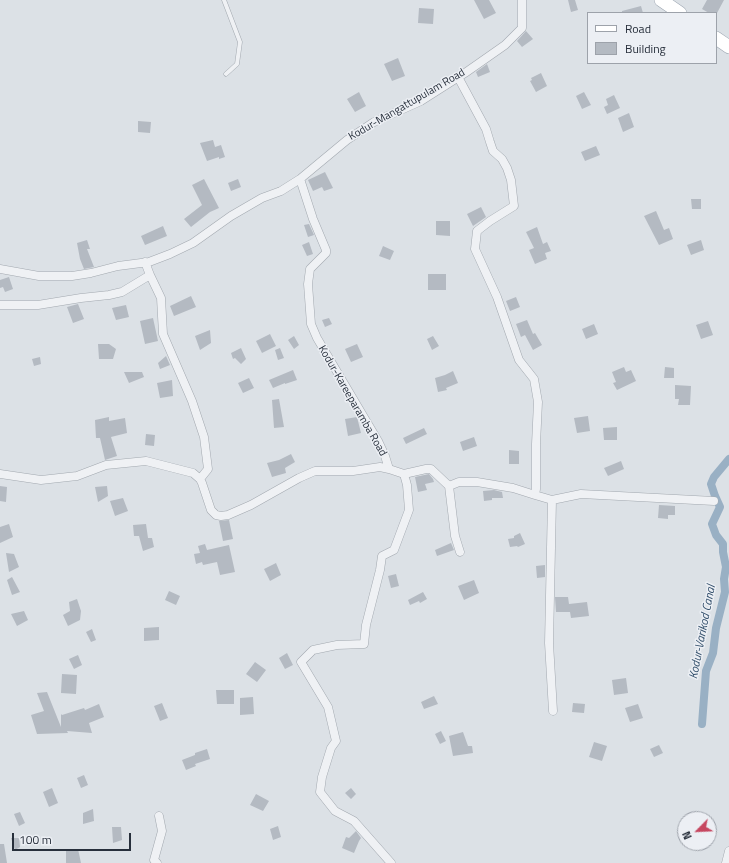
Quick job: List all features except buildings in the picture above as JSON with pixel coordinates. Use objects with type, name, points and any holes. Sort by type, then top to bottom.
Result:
[{"type":"main road","points":[[661,0],[679,12]]},
{"type":"main road","points":[[717,39],[729,47]]},
{"type":"street","name":"Kodur-Mangattupulam Road","points":[[0,269],[39,276],[72,276],[118,266],[149,262],[193,243],[231,216],[262,198],[281,191],[300,179],[347,140],[374,122],[421,101],[505,45],[522,28],[522,0]]},
{"type":"street","points":[[458,77],[486,128],[493,151],[502,159],[511,180],[514,206],[477,231],[475,249],[497,297],[519,360],[534,378],[538,402],[535,495]]},
{"type":"street","name":"Kodur-Kareeparamba Road","points":[[200,478],[211,510],[216,515],[221,516],[228,515],[251,505],[299,478],[315,471],[353,471],[380,467],[389,469],[378,441],[310,324],[308,284],[310,269],[326,253],[326,250],[313,219],[300,179]]},
{"type":"street","points":[[0,474],[42,480],[77,476],[106,466],[146,461],[192,473],[200,478],[208,469],[204,437],[192,401],[164,334],[161,298],[145,262]]},
{"type":"street","points":[[0,304],[38,305],[109,295],[122,292],[150,275]]},
{"type":"street","points":[[389,469],[404,474],[431,469],[449,486],[455,536],[460,552]]},
{"type":"street","points":[[391,863],[354,820],[336,811],[320,792],[322,777],[331,748],[336,741],[328,707],[301,662],[313,650],[337,644],[364,644],[366,625],[380,570],[382,556],[394,550],[408,510],[407,486],[404,474]]},
{"type":"street","points":[[449,486],[459,482],[477,482],[514,488],[552,500],[581,494],[714,501]]},
{"type":"street","points":[[552,500],[549,643],[553,711]]},
{"type":"street","points":[[157,863],[154,860],[162,831],[159,816]]},
{"type":"street","points":[[726,863],[729,851]]},
{"type":"lane","points":[[224,0],[240,42],[237,64],[226,74]]},
{"type":"waterway","name":"Kodur-Varikod Canal","points":[[702,724],[706,671],[713,653],[716,628],[725,592],[724,579],[726,567],[723,544],[716,535],[712,524],[720,507],[711,484],[714,477],[729,459]]}]
